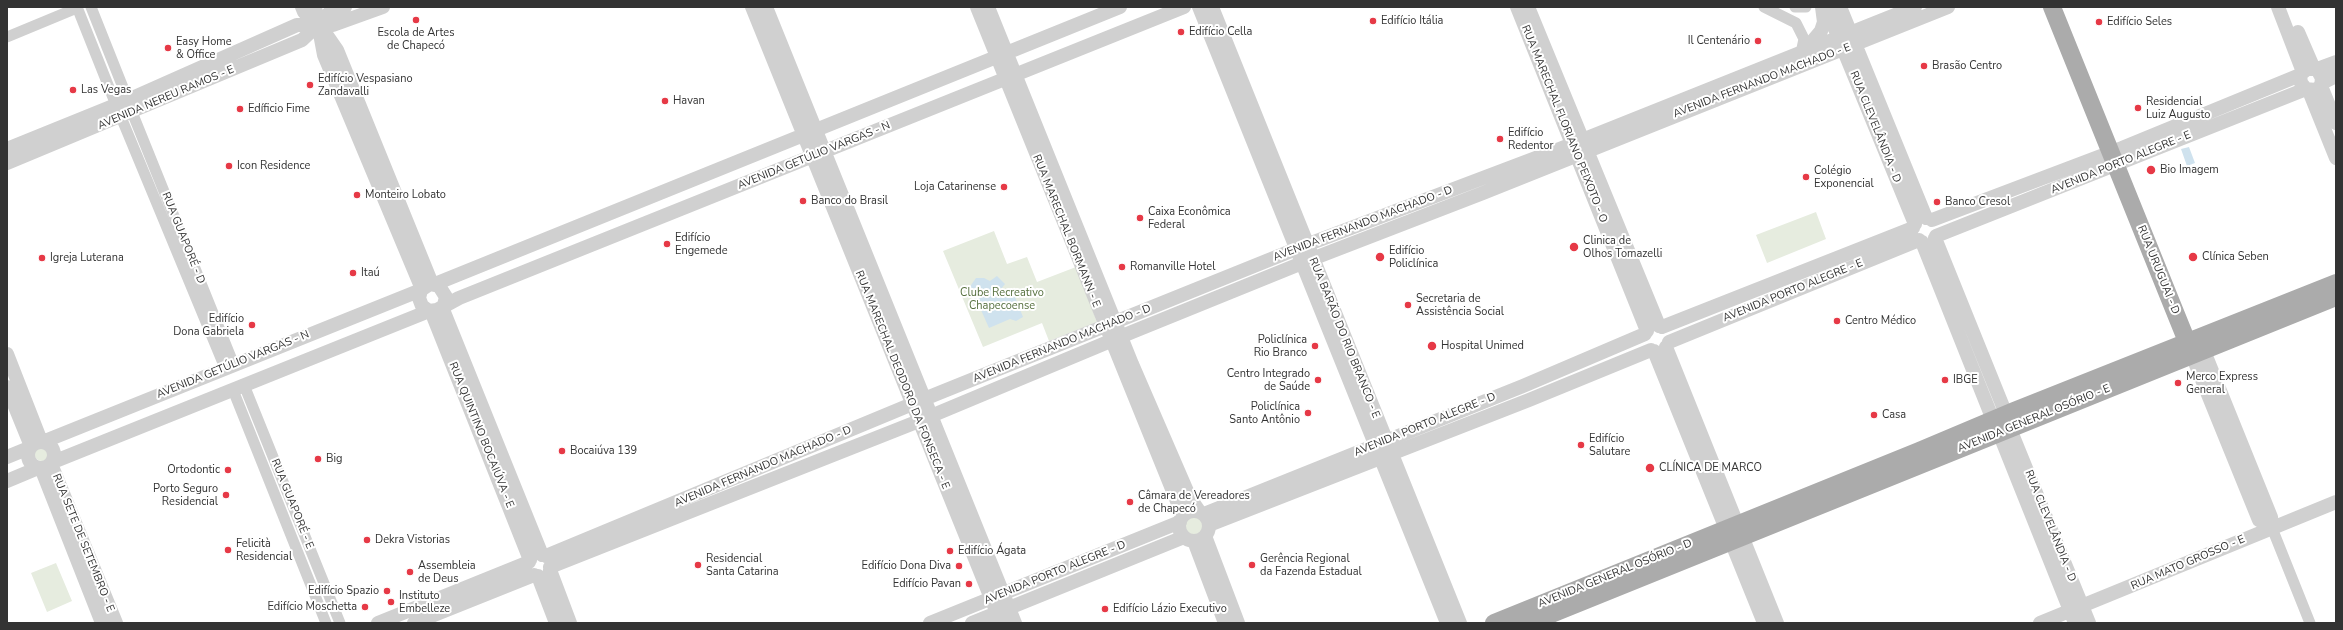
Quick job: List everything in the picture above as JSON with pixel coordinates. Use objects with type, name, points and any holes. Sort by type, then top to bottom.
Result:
[{"type":"main road","name":"RUA URUGUAI - D","points":[[2052,7],[2119,157]]},
{"type":"main road","name":"RUA URUGUAI - D","points":[[2064,7],[2119,157],[2196,347]]},
{"type":"main road","name":"AVENIDA GENERAL OSÓRIO - E","points":[[2196,347],[2336,283]]},
{"type":"main road","name":"AVENIDA GENERAL OSÓRIO - E","points":[[1734,533],[2196,347],[2336,297]]},
{"type":"main road","name":"AVENIDA GENERAL OSÓRIO - D","points":[[1494,623],[1734,533]]},
{"type":"main road","name":"AVENIDA GENERAL OSÓRIO - D","points":[[1528,623],[1734,533]]},
{"type":"street","name":"RUA GUAPORÉ - D","points":[[90,7],[113,63],[133,145],[230,367]]},
{"type":"street","points":[[302,7],[304,12],[320,24],[333,25],[383,7]]},
{"type":"street","points":[[315,7],[320,24],[324,55],[428,287],[445,292],[437,309],[420,303],[428,287]]},
{"type":"street","name":"AVENIDA NEREU RAMOS - E","points":[[7,149],[124,109],[302,40],[320,24],[330,12],[344,7]]},
{"type":"street","points":[[752,7],[810,134]]},
{"type":"street","points":[[766,7],[810,134]]},
{"type":"street","points":[[977,7],[1002,54]]},
{"type":"street","points":[[988,7],[1002,54]]},
{"type":"street","name":"AVENIDA GETÚLIO VARGAS - N","points":[[7,457],[36,444],[810,134],[1002,54],[1120,7]]},
{"type":"street","name":"AVENIDA GETÚLIO VARGAS - N","points":[[7,481],[1184,7]]},
{"type":"street","name":"RUA BARÃO DO RIO BRANCO - E","points":[[1199,7],[1307,261],[1383,450],[1447,623]]},
{"type":"street","name":"RUA BARÃO DO RIO BRANCO - E","points":[[1212,7],[1301,247]]},
{"type":"street","name":"RUA MARECHAL FLORIANO PEIXOTO - O","points":[[1517,7],[1579,147],[1653,330]]},
{"type":"street","name":"RUA MARECHAL FLORIANO PEIXOTO - O","points":[[1528,7],[1579,147]]},
{"type":"street","points":[[1764,7],[1784,11],[1801,29],[1804,39],[1801,53]]},
{"type":"street","points":[[1795,7],[1806,7]]},
{"type":"street","points":[[1801,53],[1811,45],[1821,31],[1824,22],[1822,7]]},
{"type":"street","name":"RUA CLEVELÂNDIA - D","points":[[1826,7],[1847,41],[2002,424],[2075,613],[2089,623]]},
{"type":"street","name":"RUA CLEVELÂNDIA - D","points":[[1840,7],[1847,41]]},
{"type":"street","name":"AVENIDA FERNANDO MACHADO - E","points":[[1579,147],[1801,53],[1847,41],[1915,7]]},
{"type":"street","points":[[2278,7],[2308,71],[2322,78],[2314,87]]},
{"type":"street","points":[[2288,7],[2308,71],[2301,84],[2314,87],[2336,123]]},
{"type":"street","name":"RUA GUAPORÉ - D","points":[[77,8],[101,68],[144,141],[216,333]]},
{"type":"street","points":[[7,37],[77,8]]},
{"type":"street","name":"AVENIDA FERNANDO MACHADO - E","points":[[1579,147],[1847,41],[1944,8]]},
{"type":"street","name":"RUA MARECHAL BORMANN - E","points":[[1002,54],[1127,366],[1181,519],[1179,528],[1199,528]]},
{"type":"street","name":"AVENIDA PORTO ALEGRE - E","points":[[2119,157],[2219,108],[2308,71],[2336,62]]},
{"type":"street","points":[[101,68],[113,63]]},
{"type":"street","name":"AVENIDA PORTO ALEGRE - E","points":[[1653,330],[1925,231],[2119,157],[2224,121],[2314,87],[2336,76]]},
{"type":"street","points":[[2314,87],[2336,158]]},
{"type":"street","points":[[2219,108],[2224,121]]},
{"type":"street","name":"AVENIDA NEREU RAMOS - E","points":[[7,163],[124,109]]},
{"type":"street","name":"RUA MARECHAL DEODORO DA FONSECA - E","points":[[810,134],[997,597],[1002,615],[1015,623]]},
{"type":"street","points":[[133,145],[144,141]]},
{"type":"street","name":"AVENIDA FERNANDO MACHADO - D","points":[[414,623],[540,565],[918,402],[1301,247],[1579,147]]},
{"type":"street","name":"AVENIDA FERNANDO MACHADO - D","points":[[378,623],[540,565],[925,418],[1579,147]]},
{"type":"street","name":"AVENIDA PORTO ALEGRE - E","points":[[1660,348],[1925,231]]},
{"type":"street","name":"RUA QUINTINO BOCAIÚVA - E","points":[[437,309],[540,565],[570,623]]},
{"type":"street","points":[[1660,348],[1645,343],[1653,330],[1667,332],[1660,348],[1734,533],[1764,623]]},
{"type":"street","name":"AVENIDA PORTO ALEGRE - D","points":[[972,623],[1002,615],[1199,528],[1383,450],[1534,381],[1653,330]]},
{"type":"street","name":"RUA URUGUAI - D","points":[[2196,347],[2234,442],[2271,517],[2272,528],[2310,623]]},
{"type":"street","name":"AVENIDA PORTO ALEGRE - D","points":[[1383,450],[1540,395],[1660,348]]},
{"type":"street","points":[[7,354],[36,444]]},
{"type":"street","name":"RUA MARECHAL BORMANN - E","points":[[1127,366],[1190,498],[1225,623]]},
{"type":"street","points":[[1534,381],[1540,395]]},
{"type":"street","points":[[7,387],[36,444],[54,450],[46,466],[30,463],[28,453],[36,444]]},
{"type":"street","name":"RUA GUAPORÉ - E","points":[[238,388],[326,623]]},
{"type":"street","name":"RUA GUAPORÉ - E","points":[[238,388],[340,623]]},
{"type":"street","name":"RUA BARÃO DO RIO BRANCO - E","points":[[1383,450],[1460,623]]},
{"type":"street","name":"RUA SETE DE SETEMBRO - E","points":[[46,466],[102,623]]},
{"type":"street","name":"RUA SETE DE SETEMBRO - E","points":[[46,466],[116,623]]},
{"type":"street","name":"RUA MATO GROSSO - E","points":[[2040,623],[2075,613],[2136,585],[2336,502]]},
{"type":"street","name":"AVENIDA PORTO ALEGRE - D","points":[[930,623],[997,597],[1181,519],[1187,512],[1199,528]]},
{"type":"street","name":"RUA MARECHAL BORMANN - E","points":[[1199,528],[1238,623]]},
{"type":"street","points":[[1734,533],[1777,623]]},
{"type":"street","name":"RUA QUINTINO BOCAIÚVA - E","points":[[540,565],[556,623]]},
{"type":"green space","points":[[1816,212],[1826,239],[1767,263],[1756,235]]},
{"type":"green space","name":"Clube Recreativo Chapecoense","points":[[994,231],[1007,264],[1027,257],[1037,282],[1076,267],[1097,322],[1049,341],[1042,323],[983,347],[943,251]]},
{"type":"green space","points":[[42,445],[48,447],[50,453],[48,459],[42,461],[36,459],[34,453],[36,447]]},
{"type":"green space","points":[[1194,516],[1201,519],[1204,526],[1201,533],[1194,536],[1187,533],[1184,526],[1187,519]]},
{"type":"green space","points":[[56,563],[72,601],[47,612],[31,573]]},
{"type":"water","points":[[2189,147],[2195,163],[2187,166],[2181,149]]},
{"type":"water","points":[[997,276],[1005,284],[1001,289],[994,286],[994,293],[1013,292],[1023,317],[1016,321],[1010,319],[989,328],[977,301],[972,296],[969,288],[976,278],[984,278],[990,281]]},
{"type":"place","name":"Escola de Artes de Chapecó","points":[[416,20]]},
{"type":"place","name":"Edifício Itália","points":[[1373,21]]},
{"type":"place","name":"Edifício Seles","points":[[2099,22]]},
{"type":"place","name":"Edifício Cella","points":[[1181,32]]},
{"type":"place","name":"Il Centenário","points":[[1758,41]]},
{"type":"place","name":"Easy Home & Office","points":[[168,48]]},
{"type":"place","name":"Brasão Centro","points":[[1924,66]]},
{"type":"place","name":"Edifício Vespasiano Zandavalli","points":[[310,85]]},
{"type":"place","name":"Las Vegas","points":[[73,90]]},
{"type":"place","name":"Havan","points":[[665,101]]},
{"type":"place","name":"Residencial Luiz Augusto","points":[[2138,108]]},
{"type":"place","name":"Edíficio Fime","points":[[240,109]]},
{"type":"place","name":"Edifício Redentor","points":[[1500,139]]},
{"type":"place","name":"Icon Residence","points":[[229,166]]},
{"type":"place","name":"Bio Imagem","points":[[2151,170]]},
{"type":"place","name":"Colégio Exponencial","points":[[1806,177]]},
{"type":"place","name":"Loja Catarinense","points":[[1004,187]]},
{"type":"place","name":"Monteiro Lobato","points":[[357,195]]},
{"type":"place","name":"Banco do Brasil","points":[[803,201]]},
{"type":"place","name":"Banco Cresol","points":[[1937,202]]},
{"type":"place","name":"Caixa Econômica Federal","points":[[1140,218]]},
{"type":"place","name":"Edifício Engemede","points":[[667,244]]},
{"type":"place","name":"Clinica de Olhos Tomazelli","points":[[1574,247]]},
{"type":"place","name":"Edifício Policlínica","points":[[1380,257]]},
{"type":"place","name":"Clínica Seben","points":[[2193,257]]},
{"type":"place","name":"Igreja Luterana","points":[[42,258]]},
{"type":"place","name":"Romanville Hotel","points":[[1122,267]]},
{"type":"place","name":"Itaú","points":[[353,273]]},
{"type":"place","name":"Secretaria de Assistência Social","points":[[1408,305]]},
{"type":"place","name":"Centro Médico","points":[[1837,321]]},
{"type":"place","name":"Edifício Dona Gabriela","points":[[252,325]]},
{"type":"place","name":"Policlínica Rio Branco","points":[[1315,346]]},
{"type":"place","name":"Hospital Unimed","points":[[1432,346]]},
{"type":"place","name":"Centro Integrado de Saúde","points":[[1318,380]]},
{"type":"place","name":"IBGE","points":[[1945,380]]},
{"type":"place","name":"Merco Express General","points":[[2178,383]]},
{"type":"place","name":"Policlínica Santo Antônio","points":[[1308,413]]},
{"type":"place","name":"Casa","points":[[1874,415]]},
{"type":"place","name":"Edifício Salutare","points":[[1581,445]]},
{"type":"place","name":"Bocaiúva 139","points":[[562,451]]},
{"type":"place","name":"Big","points":[[318,459]]},
{"type":"place","name":"CLÍNICA DE MARCO","points":[[1650,468]]},
{"type":"place","name":"Ortodontic","points":[[228,470]]},
{"type":"place","name":"Porto Seguro Residencial","points":[[226,495]]},
{"type":"place","name":"Câmara de Vereadores de Chapecó","points":[[1130,502]]},
{"type":"place","name":"Dekra Vistorias","points":[[367,540]]},
{"type":"place","name":"Felicità Residencial","points":[[228,550]]},
{"type":"place","name":"Edifício Ágata","points":[[950,551]]},
{"type":"place","name":"Residencial Santa Catarina","points":[[698,565]]},
{"type":"place","name":"Gerência Regional da Fazenda Estadual","points":[[1252,565]]},
{"type":"place","name":"Edifício Dona Diva","points":[[959,566]]},
{"type":"place","name":"Assembleia de Deus","points":[[410,572]]},
{"type":"place","name":"Edifício Pavan","points":[[969,584]]},
{"type":"place","name":"Edifício Spazio","points":[[387,591]]},
{"type":"place","name":"Instituto Embelleze","points":[[391,602]]},
{"type":"place","name":"Edifício Moschetta","points":[[365,607]]},
{"type":"place","name":"Edifício Lázio Executivo","points":[[1105,609]]}]
